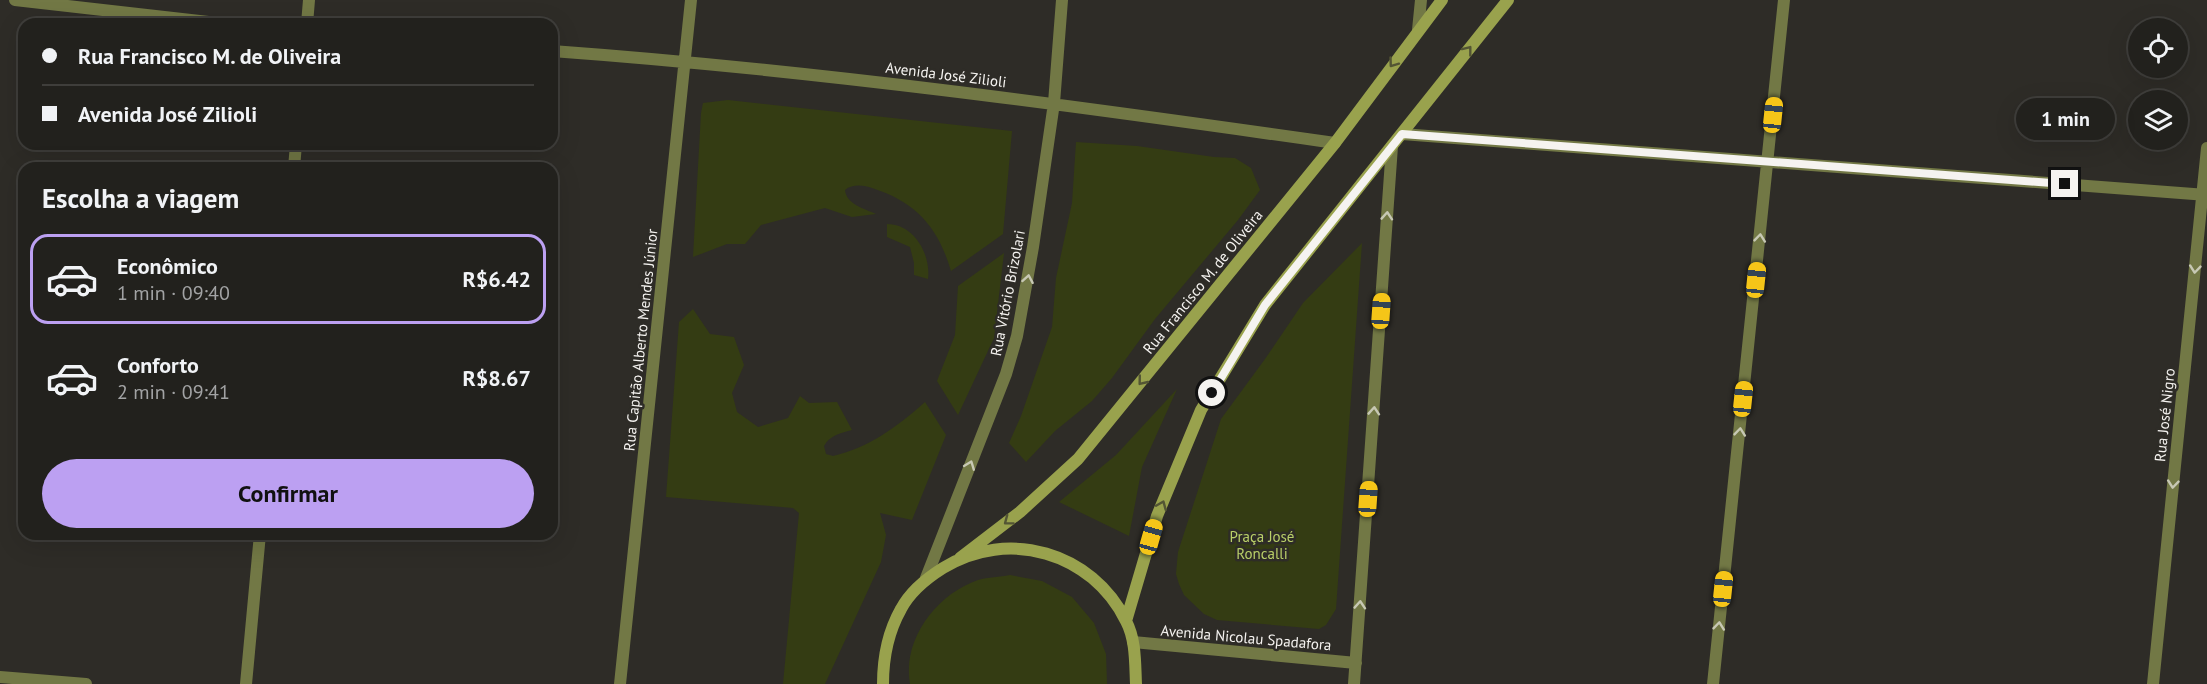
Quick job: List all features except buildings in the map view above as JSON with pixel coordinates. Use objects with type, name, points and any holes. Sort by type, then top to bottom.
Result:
[{"type":"main road","name":"Rua Francisco M. de Oliveira","points":[[960,558],[1020,512],[1078,459],[1335,143],[1442,0]]},
{"type":"main road","points":[[1126,621],[1157,516],[1201,410],[1265,305],[1508,0]]},
{"type":"main road","points":[[883,684],[886,644],[901,608],[926,578],[960,558],[997,548],[1036,550],[1074,564],[1104,588],[1126,621],[1133,642],[1136,684]]},
{"type":"street","points":[[15,0],[173,18]]},
{"type":"street","points":[[308,18],[309,0]]},
{"type":"street","name":"Rua Capitão Alberto Mendes Júnior","points":[[620,684],[691,0]]},
{"type":"street","name":"Rua Vitório Brizolari","points":[[926,578],[1006,374],[1017,336],[1033,247],[1054,103],[1062,0]]},
{"type":"street","points":[[1418,30],[1421,0]]},
{"type":"street","points":[[1713,684],[1784,0]]},
{"type":"street","name":"Avenida José Zilioli","points":[[558,51],[685,60],[1054,103],[1335,143]]},
{"type":"street","points":[[1402,134],[2205,194]]},
{"type":"street","points":[[1354,684],[1392,146]]},
{"type":"street","name":"Rua José Nigro","points":[[2153,684],[2205,194],[2207,148]]},
{"type":"street","points":[[246,684],[259,540]]},
{"type":"street","name":"Avenida Nicolau Spadafora","points":[[1133,642],[1356,663]]},
{"type":"street","points":[[0,677],[86,684]]},
{"type":"green space","points":[[728,100],[1012,131],[1003,234],[951,271],[939,241],[923,218],[901,201],[887,194],[869,187],[858,186],[845,190],[846,195],[857,205],[876,214],[852,217],[825,208],[761,225],[745,244],[727,244],[693,257],[703,103]]},
{"type":"green space","points":[[1076,142],[1137,146],[1235,158],[1251,168],[1260,190],[1238,220],[1155,319],[1112,378],[1092,401],[1055,431],[1026,462],[1009,443],[1021,416],[1052,327],[1056,278],[1072,203]]},
{"type":"green space","points":[[887,224],[905,229],[919,242],[927,260],[928,279],[914,275],[910,247],[887,237]]},
{"type":"green space","name":"Praça José Roncalli","points":[[1362,243],[1336,609],[1326,625],[1319,629],[1217,620],[1204,614],[1184,595],[1176,574],[1178,552],[1221,419],[1303,303]]},
{"type":"green space","points":[[1004,253],[994,338],[958,415],[937,381],[955,335],[958,286]]},
{"type":"green space","points":[[693,309],[710,334],[734,337],[744,365],[732,393],[737,412],[758,427],[788,418],[800,396],[809,403],[837,402],[852,430],[836,435],[826,442],[824,446],[826,454],[833,456],[871,442],[925,402],[946,435],[912,520],[880,513],[886,535],[881,562],[825,684],[783,684],[799,513],[793,508],[666,497],[679,322]]},
{"type":"green space","points":[[1177,389],[1142,467],[1129,536],[1059,502],[1116,455]]},
{"type":"green space","points":[[1010,575],[1042,581],[1072,597],[1094,623],[1106,654],[1107,684],[910,684],[911,651],[917,635],[936,607],[963,587],[978,580]]},
{"type":"route","points":[[1212,393],[1265,305],[1402,134],[2065,184]]}]
